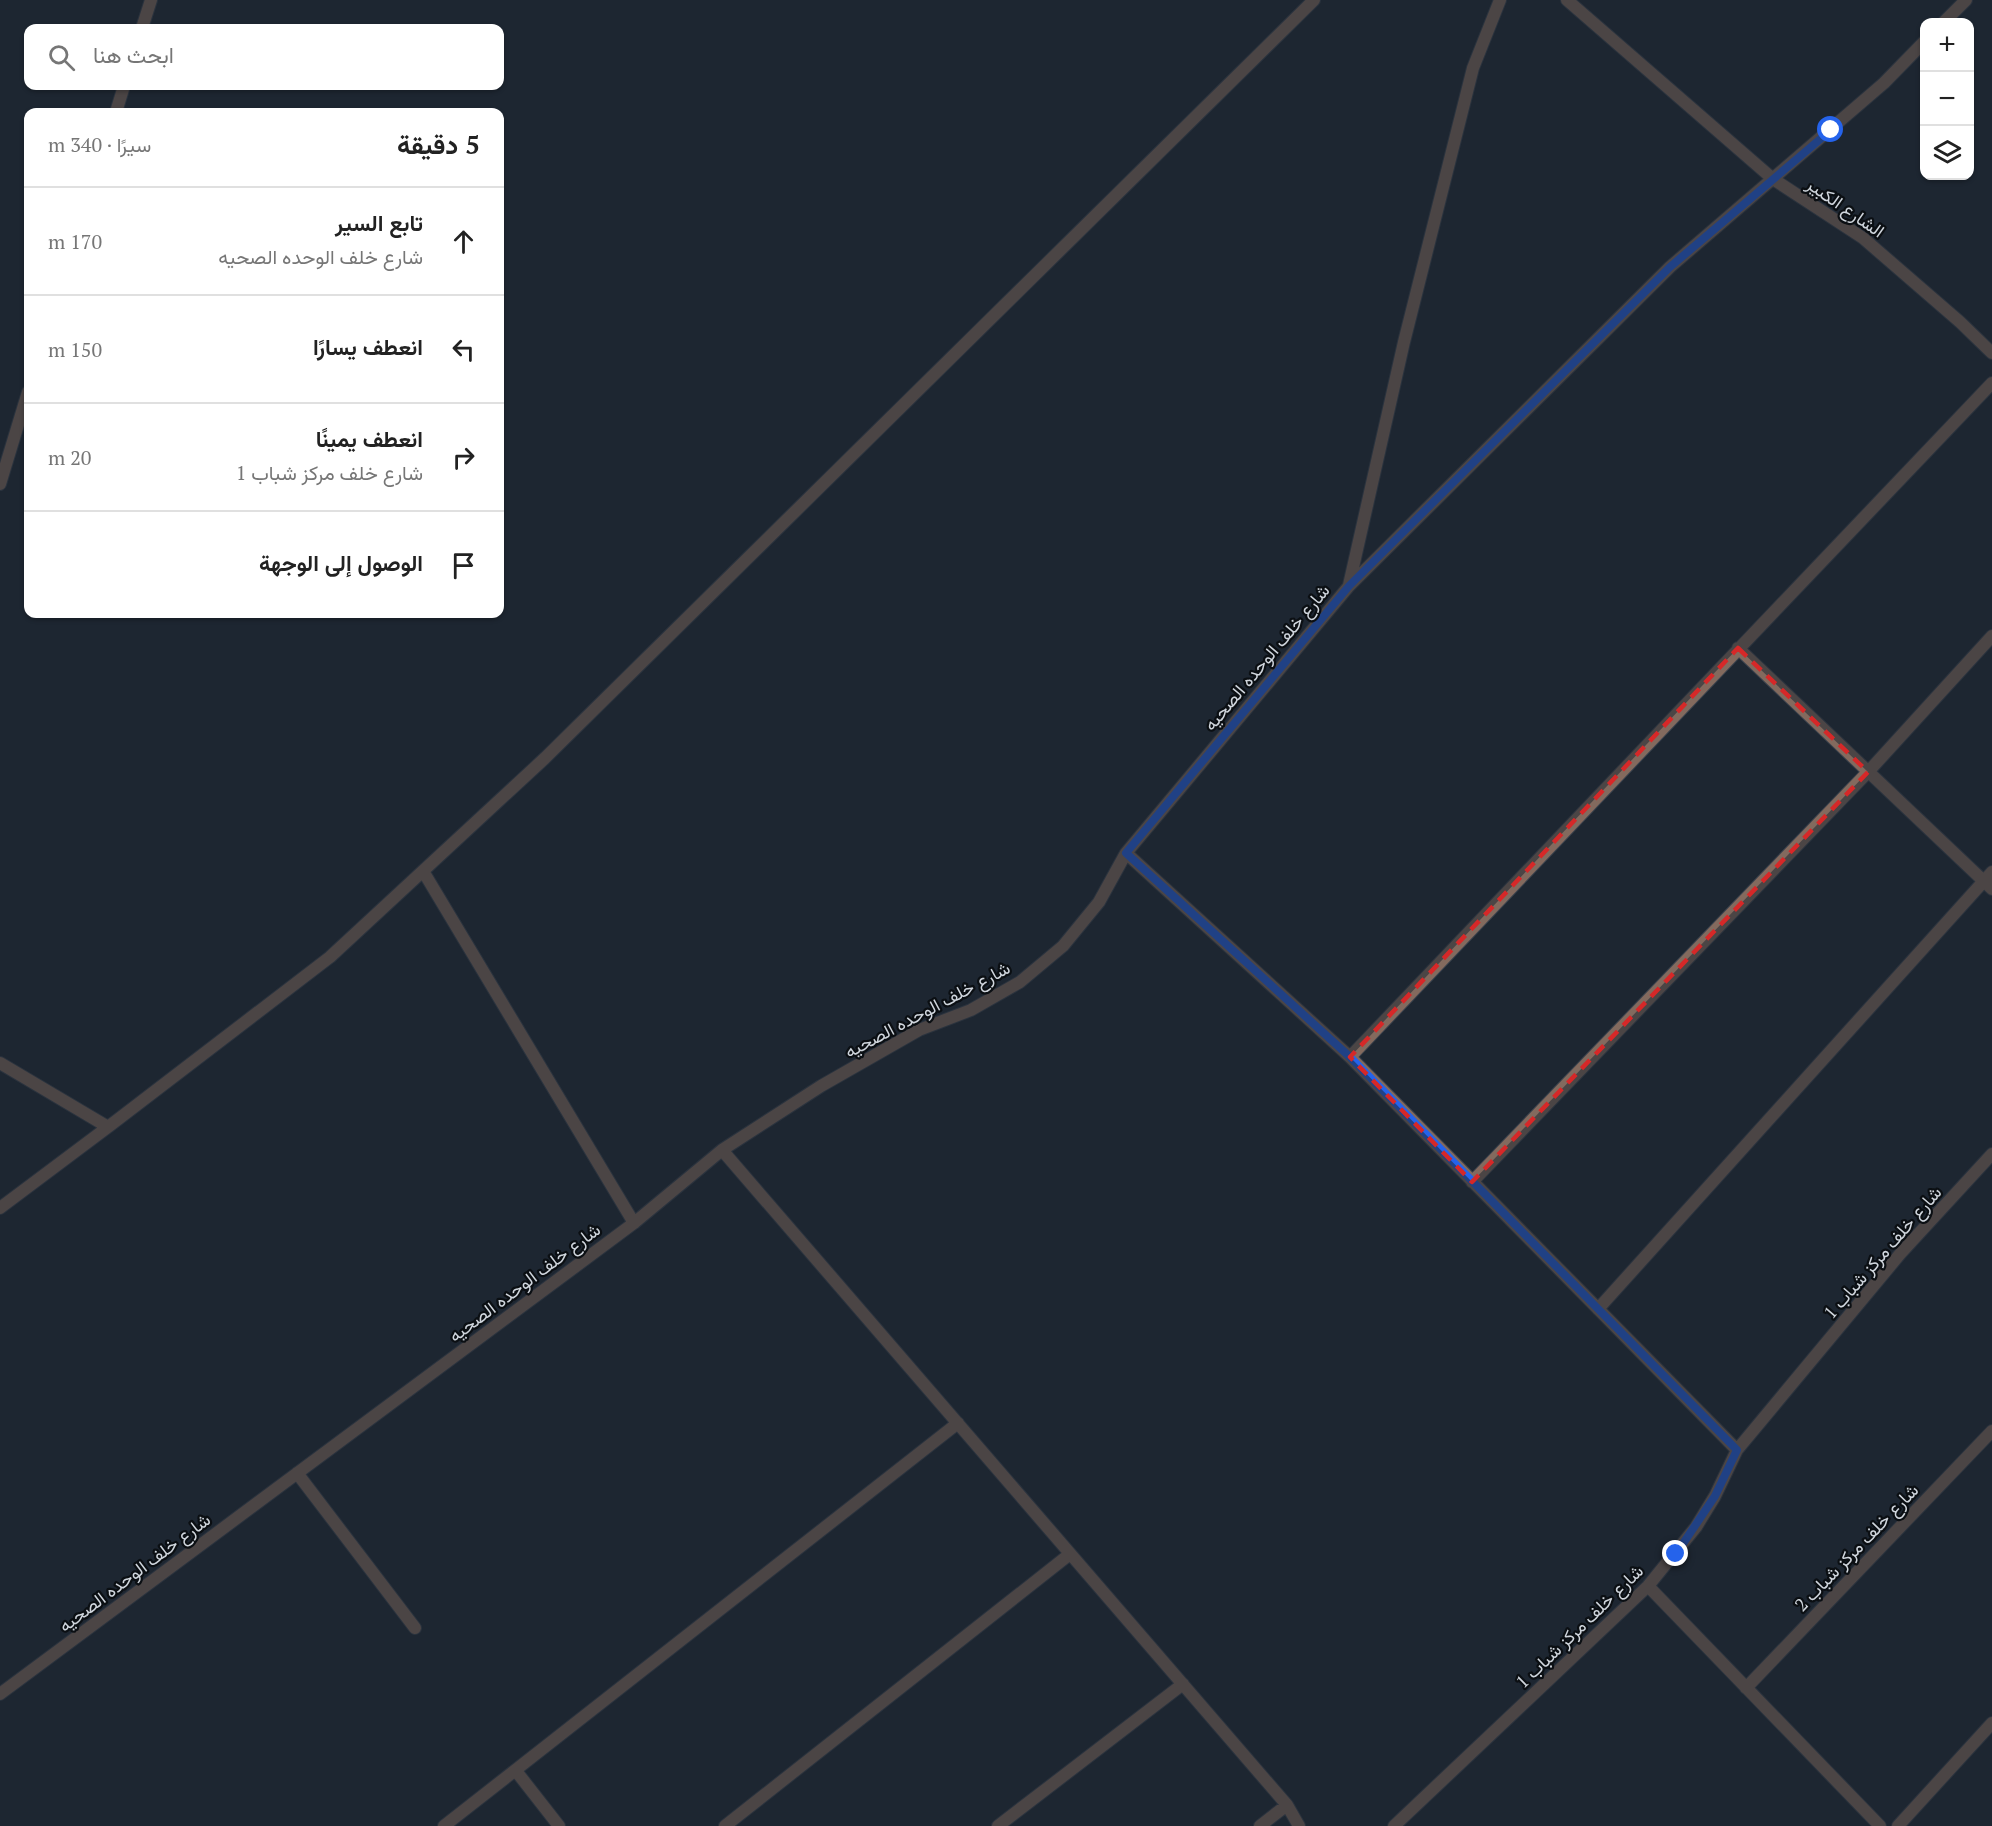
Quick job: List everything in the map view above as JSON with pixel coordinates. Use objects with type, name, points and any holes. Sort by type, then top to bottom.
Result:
[{"type":"street","points":[[143,24],[151,0]]},
{"type":"street","points":[[0,1208],[330,957],[545,758],[1314,0]]},
{"type":"street","points":[[1349,586],[1404,342],[1473,68],[1500,0]]},
{"type":"street","name":"الشارع الكبير","points":[[1567,0],[1773,179],[1863,238],[1960,322],[1992,353]]},
{"type":"street","points":[[1948,18],[1966,0]]},
{"type":"street","name":"شارع خلف الوحده الصحيه","points":[[0,1694],[634,1222],[723,1150],[821,1086],[919,1030],[971,1011],[1020,982],[1063,945],[1099,902],[1126,853],[1349,586],[1670,267],[1884,83],[1920,46]]},
{"type":"street","points":[[117,108],[123,90]]},
{"type":"street","points":[[1350,1057],[1992,383]]},
{"type":"street","points":[[0,484],[24,405]]},
{"type":"street","points":[[1472,1182],[1869,772],[1992,636]]},
{"type":"street","points":[[1598,1309],[1989,881],[1738,648]]},
{"type":"street","points":[[1126,853],[1350,1057],[1737,1450]]},
{"type":"street","points":[[423,871],[634,1222]]},
{"type":"street","points":[[0,1063],[108,1127]]},
{"type":"street","points":[[723,1150],[1287,1805],[1299,1826]]},
{"type":"street","name":"شارع خلف مركز شباب 1","points":[[1394,1826],[1648,1586],[1695,1527],[1715,1496],[1737,1450],[1900,1254],[1992,1154]]},
{"type":"street","points":[[444,1826],[958,1423]]},
{"type":"street","name":"شارع خلف مركز شباب 2","points":[[1746,1688],[1992,1431]]},
{"type":"street","points":[[297,1473],[415,1628]]},
{"type":"street","points":[[725,1826],[1071,1554]]},
{"type":"street","points":[[1648,1586],[1881,1826]]},
{"type":"street","points":[[998,1826],[1183,1684]]},
{"type":"street","points":[[1898,1826],[1992,1723]]},
{"type":"street","points":[[516,1771],[559,1826]]},
{"type":"street","points":[[1260,1826],[1287,1805]]},
{"type":"highlighted area","points":[[1738,648],[1868,772],[1472,1182],[1350,1057]]},
{"type":"route","points":[[1676,1554],[1715,1496],[1737,1450],[1350,1057],[1126,853],[1349,586],[1670,267],[1831,130]]}]
